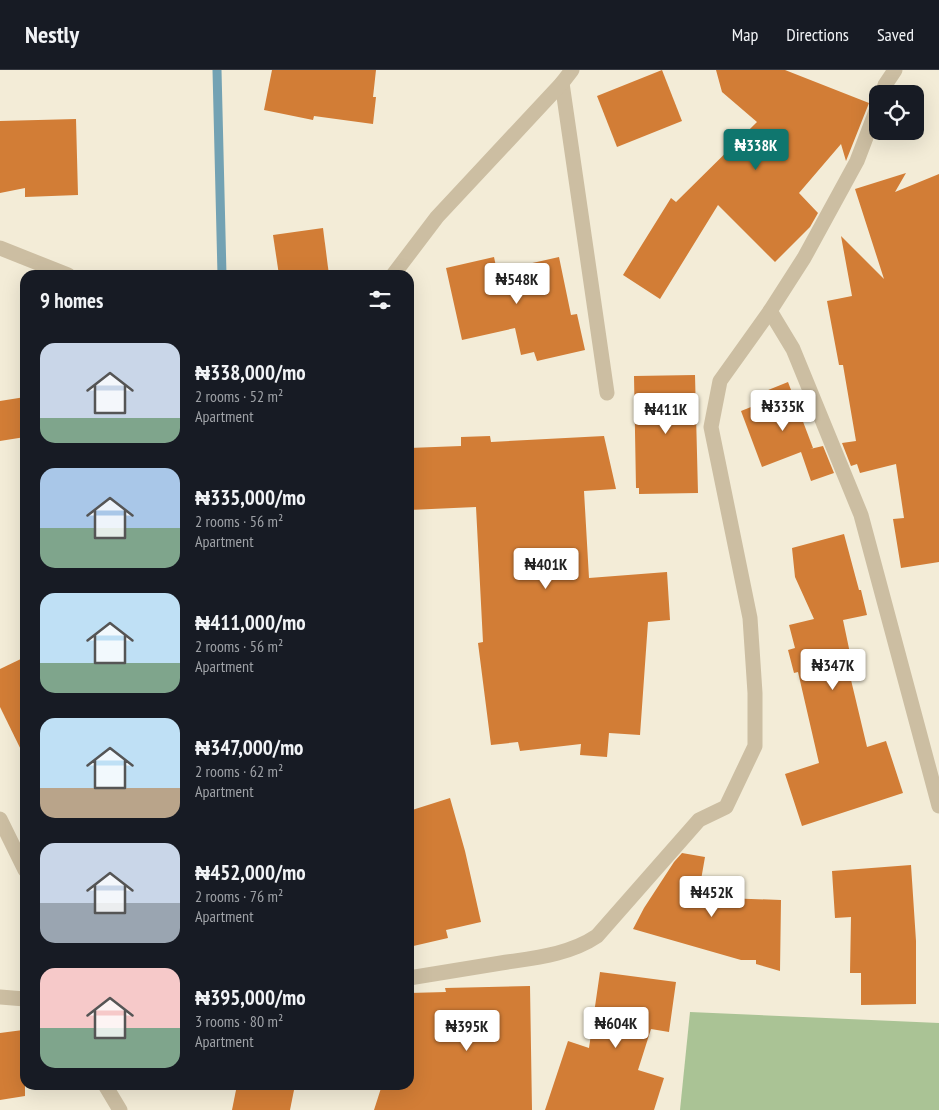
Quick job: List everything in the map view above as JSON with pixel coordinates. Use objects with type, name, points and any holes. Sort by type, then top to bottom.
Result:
[{"type":"street","points":[[397,270],[437,217],[572,70]]},
{"type":"street","points":[[885,85],[895,70]]},
{"type":"street","points":[[562,83],[607,392]]},
{"type":"street","points":[[414,977],[540,957],[585,944],[596,936],[699,820],[726,808],[741,780],[755,746],[756,693],[750,618],[711,427],[720,381],[770,311],[804,258],[857,161],[869,130]]},
{"type":"street","points":[[0,248],[55,270]]},
{"type":"street","points":[[770,311],[793,349],[861,515],[939,806]]},
{"type":"street","points":[[0,819],[20,860]]},
{"type":"street","points":[[0,997],[20,999]]},
{"type":"street","points":[[108,1090],[120,1110]]},
{"type":"green space","points":[[690,1012],[939,1023],[939,1110],[680,1110]]},
{"type":"building","points":[[272,70],[376,70],[373,124],[314,116],[313,120],[264,110]]},
{"type":"building","points":[[662,70],[682,121],[617,147],[597,96]]},
{"type":"building","points":[[716,70],[785,70],[869,103],[846,161],[841,144],[799,193],[818,213],[810,227],[775,262],[718,205],[660,299],[623,275],[671,198],[676,202],[757,122],[722,92]]},
{"type":"building","points":[[76,119],[78,195],[25,197],[25,188],[0,193],[0,121]]},
{"type":"building","points":[[906,173],[895,192],[939,174],[939,562],[901,568],[893,519],[904,518],[896,464],[860,473],[857,464],[851,466],[842,443],[856,441],[843,365],[839,365],[827,301],[852,296],[841,236],[884,279],[855,189]]},
{"type":"building","points":[[323,228],[328,270],[278,270],[273,235]]},
{"type":"building","points":[[494,257],[497,271],[559,257],[571,315],[577,314],[585,350],[537,361],[534,352],[521,355],[515,328],[462,340],[446,268]]},
{"type":"building","points":[[695,375],[698,493],[639,494],[639,488],[636,488],[634,376]]},
{"type":"building","points":[[788,382],[813,448],[810,449],[823,446],[834,473],[811,481],[801,452],[762,467],[741,411],[756,405],[753,396]]},
{"type":"building","points":[[20,398],[20,438],[0,441],[0,401]]},
{"type":"building","points":[[490,436],[491,442],[604,436],[616,489],[584,491],[589,578],[667,572],[670,620],[648,622],[640,735],[609,733],[607,757],[580,755],[581,744],[520,751],[518,742],[491,745],[478,643],[483,642],[476,507],[414,510],[414,448],[461,446],[461,437]]},
{"type":"building","points":[[844,534],[867,615],[843,620],[851,658],[846,659],[867,747],[886,741],[903,793],[802,826],[785,774],[819,763],[798,672],[794,673],[788,650],[795,648],[789,625],[814,619],[795,577],[792,548]]},
{"type":"building","points":[[20,659],[20,748],[0,707],[0,669]]},
{"type":"building","points":[[450,798],[465,851],[481,922],[446,930],[448,938],[414,946],[414,809]]},
{"type":"building","points":[[682,853],[705,857],[698,897],[781,900],[780,971],[756,964],[756,960],[741,960],[633,929],[644,908]]},
{"type":"building","points":[[911,865],[916,941],[916,1004],[861,1005],[861,973],[850,973],[851,917],[835,918],[832,871]]},
{"type":"building","points":[[600,972],[676,982],[669,1032],[651,1029],[638,1070],[664,1078],[654,1110],[545,1110],[568,1041],[589,1048]]},
{"type":"building","points":[[530,986],[532,1110],[374,1110],[380,1090],[414,1090],[414,993],[446,992],[445,988]]},
{"type":"building","points":[[20,1030],[20,1090],[25,1090],[25,1096],[0,1100],[0,1033]]},
{"type":"building","points":[[236,1090],[294,1090],[290,1110],[232,1110]]},
{"type":"waterway","points":[[217,70],[222,270]]}]
